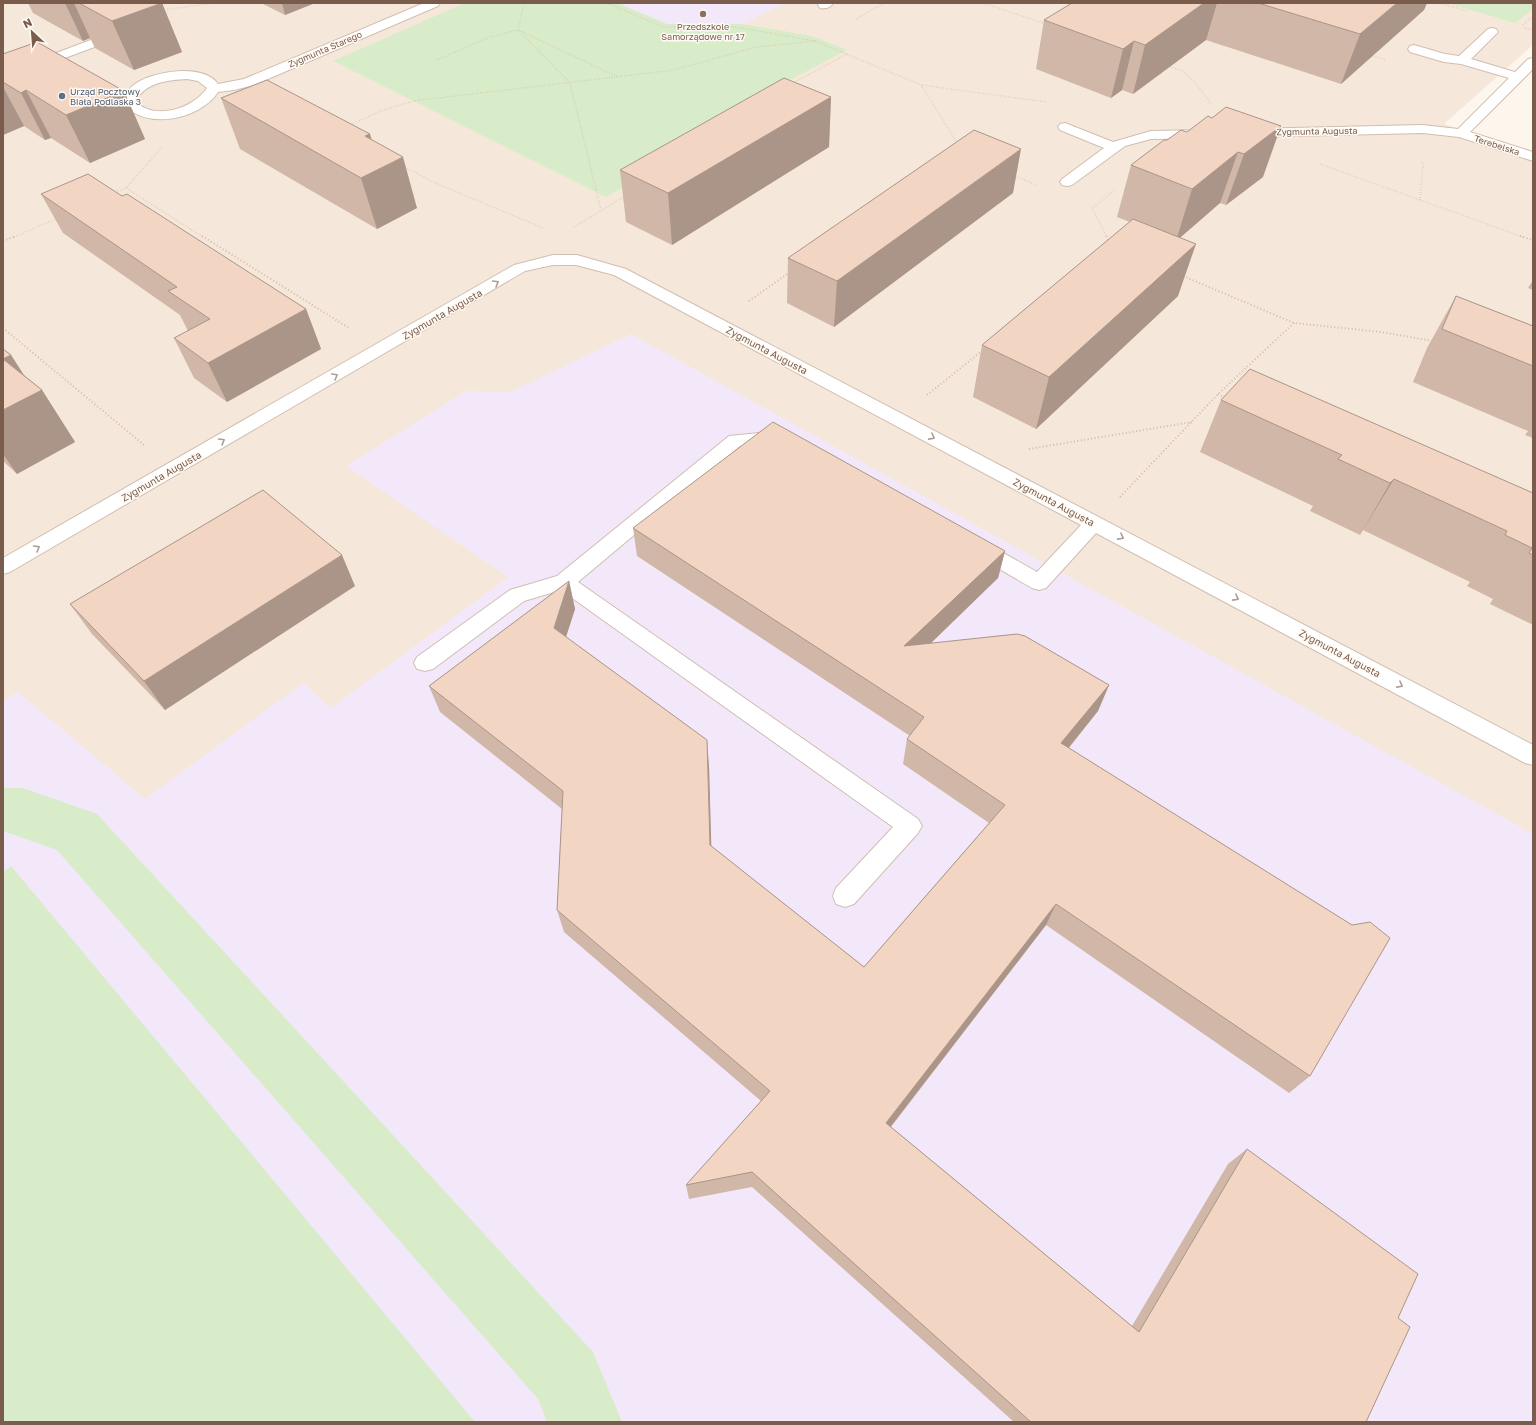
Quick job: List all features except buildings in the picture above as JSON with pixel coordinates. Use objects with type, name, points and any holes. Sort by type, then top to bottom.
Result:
[{"type":"street","name":"Zygmunta Starego","points":[[214,88],[234,86],[249,82],[434,3]]},
{"type":"street","points":[[3,77],[135,27]]},
{"type":"street","points":[[1462,60],[1492,32]]},
{"type":"street","points":[[1414,49],[1444,58],[1462,60],[1518,77]]},
{"type":"street","points":[[1461,133],[1533,62]]},
{"type":"street","points":[[187,75],[201,77],[211,81],[214,88],[211,96],[202,103],[188,110],[172,113],[156,114],[141,112],[132,108],[128,101],[131,93],[140,85],[154,79],[170,76],[187,75]]},
{"type":"street","points":[[1065,127],[1114,147]]},
{"type":"street","name":"Zygmunta Augusta","points":[[1239,133],[1423,130],[1461,133]]},
{"type":"street","name":"Terebelska","points":[[1461,133],[1533,156]]},
{"type":"street","points":[[1067,182],[1120,144],[1151,136],[1215,134]]},
{"type":"street","name":"Zygmunta Augusta","points":[[3,567],[520,268],[553,260],[577,260],[620,272],[1533,756]]},
{"type":"street","points":[[425,663],[517,595],[564,582],[735,440],[783,437],[796,445]]},
{"type":"street","points":[[963,539],[1039,583],[1094,523]]},
{"type":"street","points":[[564,582],[910,826],[845,896]]},
{"type":"path","points":[[159,11],[216,3]]},
{"type":"path","points":[[518,30],[524,3]]},
{"type":"path","points":[[607,3],[664,28],[736,27],[815,41],[921,85],[1052,103]]},
{"type":"path","points":[[983,3],[1047,25]]},
{"type":"path","points":[[1533,16],[1521,27],[1533,30]]},
{"type":"path","points":[[518,30],[570,83],[602,210]]},
{"type":"path","points":[[437,60],[490,37],[518,30],[618,77]]},
{"type":"path","points":[[350,125],[383,110],[413,101],[674,70],[756,47],[815,41]]},
{"type":"path","points":[[792,84],[847,54]]},
{"type":"path","points":[[1367,54],[1388,60]]},
{"type":"path","points":[[1162,64],[1183,71],[1195,82],[1212,106]]},
{"type":"path","points":[[921,85],[959,145]]},
{"type":"path","points":[[111,194],[126,188],[164,145]]},
{"type":"path","points":[[1317,163],[1533,240]]},
{"type":"path","points":[[399,164],[433,182],[546,229]]},
{"type":"path","points":[[1008,170],[1014,175],[1040,186]]},
{"type":"path","points":[[126,188],[382,348]]},
{"type":"path","points":[[1092,208],[1116,189]]},
{"type":"path","points":[[571,228],[629,194]]},
{"type":"path","points":[[1086,205],[1092,208],[1112,246]]},
{"type":"path","points":[[3,241],[61,216]]},
{"type":"path","points":[[717,323],[791,272]]},
{"type":"path","points":[[1177,274],[1294,323],[1381,332],[1435,341]]},
{"type":"path","points":[[1094,523],[1218,394],[1294,323]]},
{"type":"path","points":[[3,328],[173,469]]},
{"type":"path","points":[[897,419],[985,349]]},
{"type":"path","points":[[1218,394],[1225,398]]},
{"type":"path","points":[[1025,450],[1192,422]]},
{"type":"shaded area","points":[[3,3],[1533,3],[1533,45],[1444,124],[1533,153],[1533,1422],[3,1422]]},
{"type":"shaded area","name":"Przedszkole Samorządowe nr 17","points":[[617,3],[784,3],[743,24],[667,24]]},
{"type":"shaded area","points":[[631,334],[1533,834],[1533,1422],[3,1422],[3,701],[18,692],[145,799],[303,683],[331,708],[508,577],[346,466],[466,391],[510,392]]},
{"type":"green space","points":[[465,3],[617,3],[667,24],[743,24],[812,36],[847,50],[716,119],[711,136],[606,197],[333,61]]},
{"type":"green space","points":[[1447,3],[1533,3],[1533,9],[1515,23]]},
{"type":"green space","points":[[3,788],[23,788],[97,814],[593,1352],[622,1422],[547,1422],[538,1399],[57,850],[3,831]]},
{"type":"green space","points":[[11,866],[475,1422],[3,1422],[3,872]]},
{"type":"place","name":"Przedszkole Samorządowe nr 17","points":[[703,14]]},
{"type":"place","name":"Urząd Pocztowy Biała Podlaska 3","points":[[62,96]]}]
